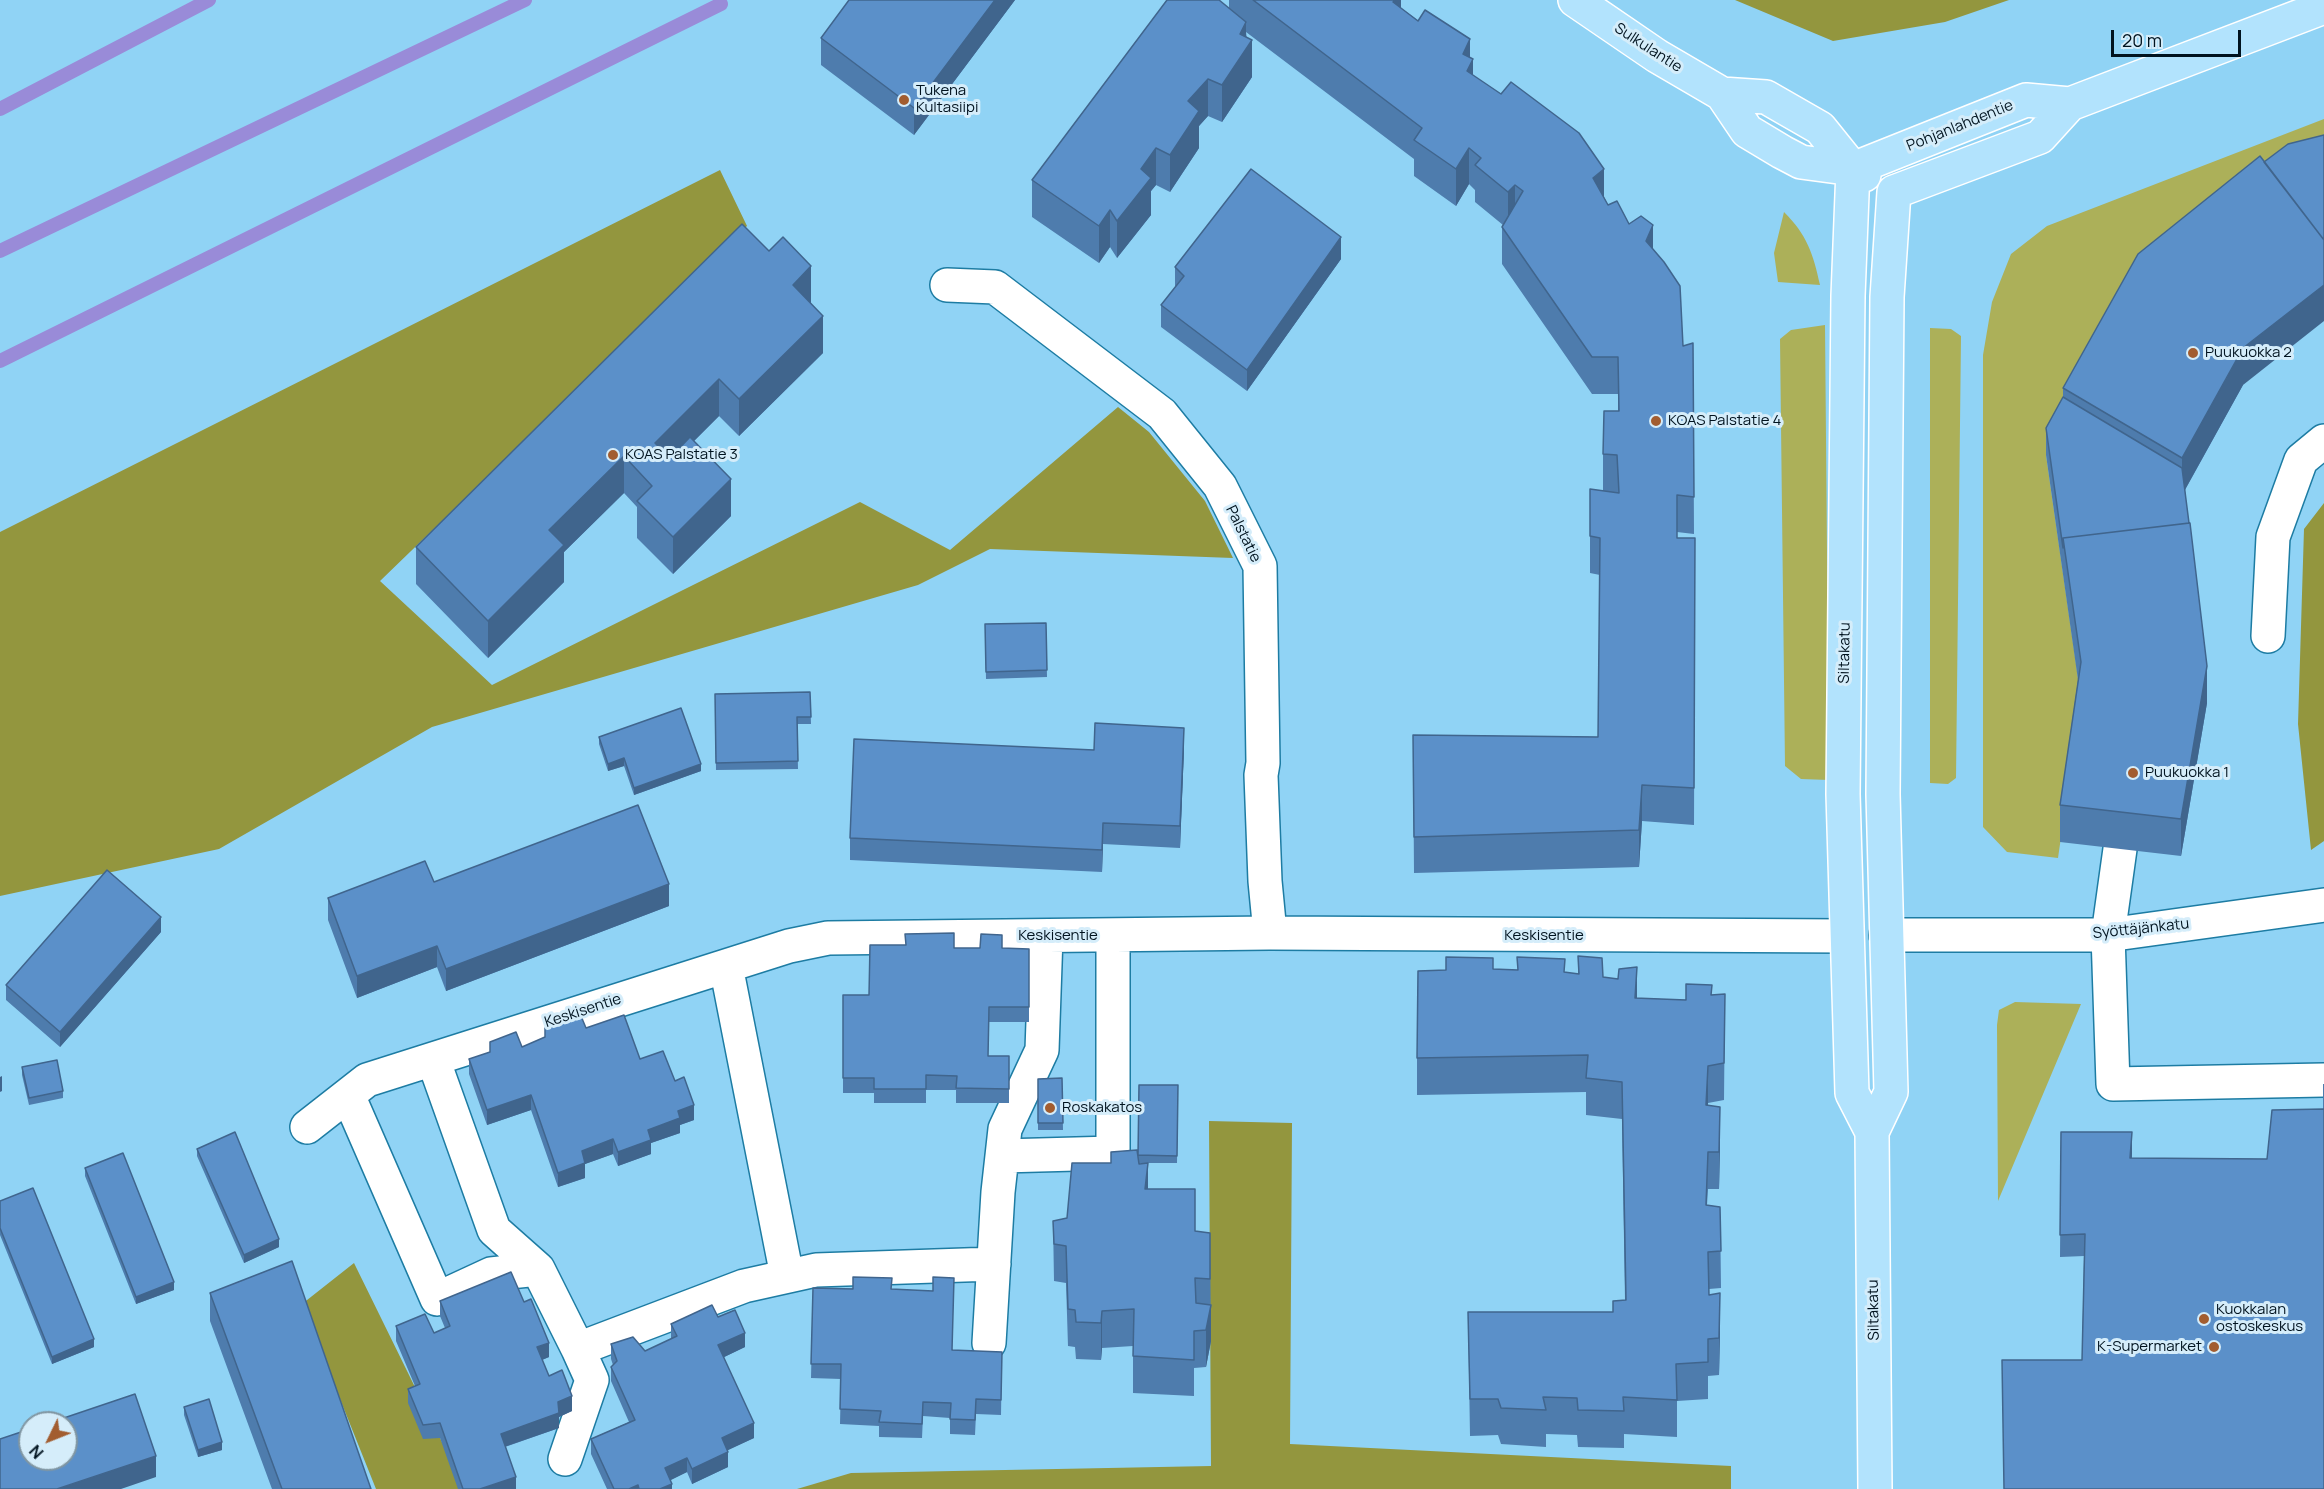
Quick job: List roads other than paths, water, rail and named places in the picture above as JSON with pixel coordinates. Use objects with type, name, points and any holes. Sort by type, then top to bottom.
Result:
[{"type":"main road","name":"Sulkulantie","points":[[1575,0],[1657,56],[1722,94],[1766,97],[1820,128],[1853,169],[1894,192]]},
{"type":"main road","name":"Pohjanlahdentie","points":[[1853,169],[2026,100],[2070,104],[2324,6]]},
{"type":"main road","name":"Pohjanlahdentie","points":[[1894,192],[2040,137],[2070,104]]},
{"type":"main road","name":"Siltakatu","points":[[1853,169],[1848,296],[1844,771],[1846,936],[1852,1093],[1872,1132]]},
{"type":"main road","name":"Siltakatu","points":[[1875,1489],[1872,1132],[1891,1092],[1883,782],[1887,309],[1894,192]]},
{"type":"main road","points":[[1846,936],[1886,935]]},
{"type":"street","name":"Palstatie","points":[[946,285],[995,287],[1162,414],[1220,486],[1226,497],[1260,566],[1263,763],[1261,775],[1265,881],[1270,933]]},
{"type":"street","points":[[2268,636],[2273,537],[2301,460],[2324,441]]},
{"type":"street","points":[[2120,849],[2108,935],[2113,1083],[2324,1080]]},
{"type":"street","name":"Syöttäjänkatu","points":[[1886,935],[2108,935],[2324,905]]},
{"type":"street","name":"Keskisentie","points":[[307,1127],[367,1080],[789,946],[828,938],[1270,933],[1846,936]]},
{"type":"street","points":[[1002,1156],[1113,1153],[1113,935]]},
{"type":"street","points":[[989,1343],[1005,1129],[1042,1050],[1046,936]]},
{"type":"street","points":[[726,966],[787,1276]]},
{"type":"street","points":[[433,1059],[494,1230],[538,1269],[592,1380],[565,1459]]},
{"type":"street","points":[[348,1095],[437,1299],[491,1274],[538,1269]]},
{"type":"street","points":[[578,1349],[744,1286],[816,1270],[994,1264]]},
{"type":"waterway","points":[[0,109],[209,0]]},
{"type":"waterway","points":[[0,251],[525,0]]},
{"type":"waterway","points":[[0,361],[721,4]]},
{"type":"place","name":"Tukena Kultasiipi","points":[[904,100]]},
{"type":"place","name":"Puukuokka 2","points":[[2193,353]]},
{"type":"place","name":"KOAS Palstatie 4","points":[[1656,421]]},
{"type":"place","name":"KOAS Palstatie 3","points":[[613,455]]},
{"type":"place","name":"Puukuokka 1","points":[[2133,773]]},
{"type":"place","name":"Roskakatos","points":[[1050,1108]]},
{"type":"place","name":"Kuokkalan ostoskeskus","points":[[2204,1319]]},
{"type":"place","name":"K-Supermarket","points":[[2214,1347]]}]
